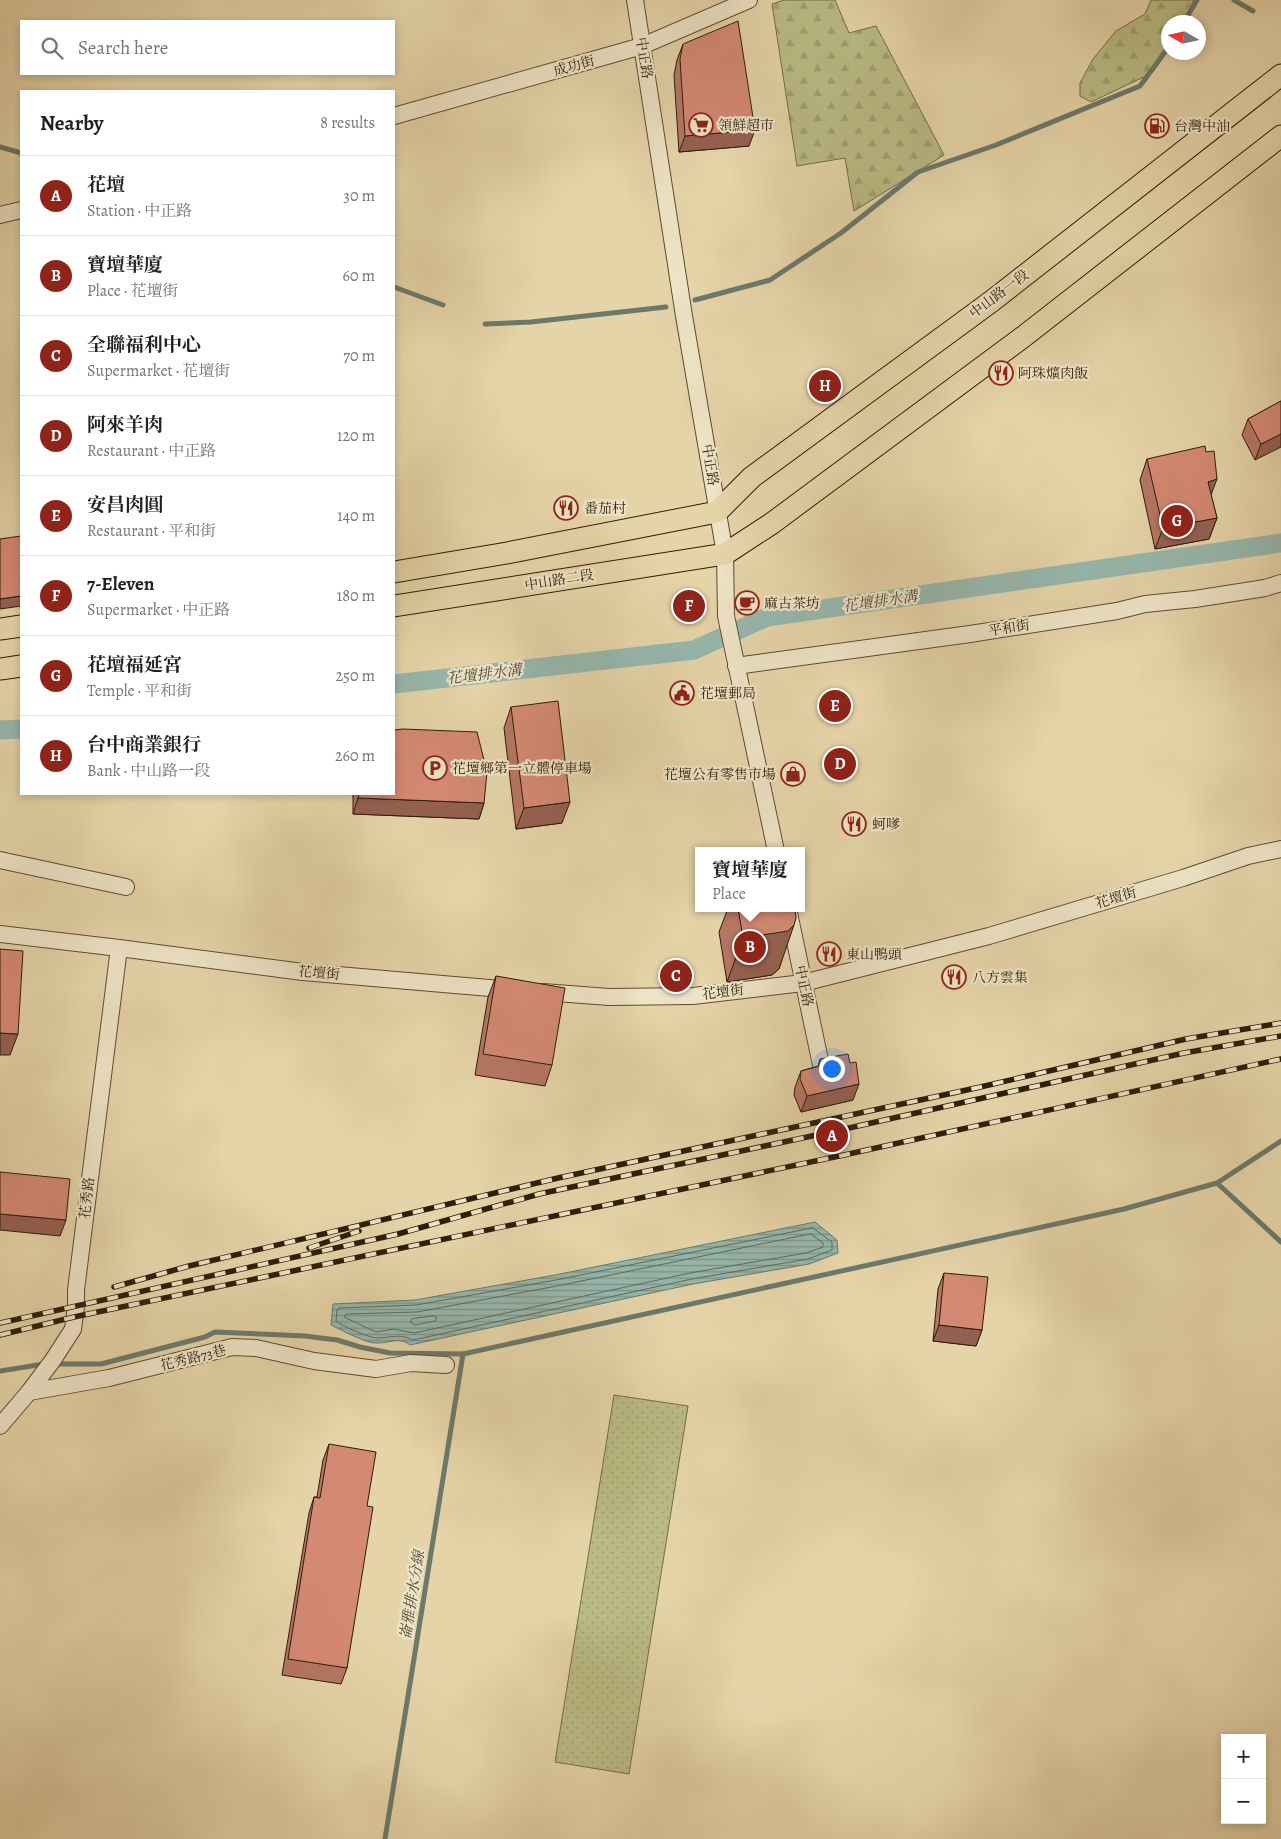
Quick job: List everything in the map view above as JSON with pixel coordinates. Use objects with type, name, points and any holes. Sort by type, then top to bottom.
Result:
[{"type":"main road","name":"中山路一段","points":[[717,512],[752,477],[992,301],[1281,75]]},
{"type":"main road","points":[[725,554],[771,524],[1022,337],[1281,136]]},
{"type":"main road","points":[[395,572],[507,553],[717,512]]},
{"type":"main road","name":"中山路二段","points":[[395,606],[725,554]]},
{"type":"main road","points":[[0,630],[20,626]]},
{"type":"main road","points":[[0,669],[20,666]]},
{"type":"street","name":"中正路","points":[[635,0],[682,293],[684,316],[725,554],[726,616],[736,666]]},
{"type":"street","name":"成功街","points":[[395,116],[642,46],[750,0]]},
{"type":"street","points":[[0,215],[20,210]]},
{"type":"street","name":"平和街","points":[[736,666],[970,634],[1117,611],[1145,604],[1195,599],[1265,588],[1281,583]]},
{"type":"street","points":[[736,666],[775,847]]},
{"type":"street","name":"花壇街","points":[[0,934],[302,972],[608,998],[693,996],[803,982],[990,936],[1183,878],[1248,856],[1281,849]]},
{"type":"street","points":[[0,860],[126,887]]},
{"type":"street","name":"中正路","points":[[789,912],[821,1065]]},
{"type":"street","name":"花秀路","points":[[0,1426],[53,1360],[72,1328],[119,948]]},
{"type":"street","name":"花秀路73巷","points":[[29,1392],[109,1378],[232,1347],[256,1348],[314,1361],[376,1369],[411,1363],[446,1365]]},
{"type":"green space","points":[[784,0],[835,0],[849,33],[876,26],[944,155],[854,211],[845,158],[797,166],[772,4]]},
{"type":"green space","points":[[1151,0],[1194,0],[1186,15],[1161,15],[1161,60],[1152,73],[1091,102],[1080,96],[1080,83],[1093,59],[1116,31],[1145,14]]},
{"type":"green space","points":[[614,1395],[688,1406],[629,1774],[555,1762]]},
{"type":"water","points":[[815,1222],[837,1240],[838,1253],[809,1264],[693,1284],[410,1345],[402,1341],[380,1343],[366,1341],[331,1325],[333,1304],[415,1300],[555,1275]]},
{"type":"building","points":[[738,21],[755,130],[685,136],[680,59],[683,44]]},
{"type":"building","points":[[1281,401],[1281,434],[1261,444],[1248,419]]},
{"type":"building","points":[[1205,446],[1206,452],[1214,451],[1217,479],[1208,482],[1217,518],[1163,528],[1147,459]]},
{"type":"building","points":[[20,536],[20,596],[0,599],[0,539]]},
{"type":"building","points":[[558,701],[570,802],[524,808],[511,707]]},
{"type":"building","name":"花壇鄉第一立體停車場","points":[[395,730],[477,732],[487,772],[484,803],[358,798],[359,795],[395,795]]},
{"type":"building","points":[[739,912],[795,912],[794,925],[788,931],[743,938]]},
{"type":"building","points":[[0,949],[23,951],[18,1034],[0,1033]]},
{"type":"building","points":[[496,976],[565,988],[552,1065],[483,1054]]},
{"type":"building","points":[[848,1054],[850,1063],[856,1062],[859,1084],[807,1096],[800,1079],[801,1071],[820,1066],[820,1059]]},
{"type":"building","points":[[0,1172],[70,1179],[66,1220],[0,1214]]},
{"type":"building","points":[[944,1273],[988,1277],[982,1330],[939,1325]]},
{"type":"building","points":[[329,1444],[376,1452],[367,1506],[373,1507],[347,1668],[288,1659],[314,1497],[320,1498]]},
{"type":"waterway","points":[[1188,15],[1197,0]]},
{"type":"waterway","points":[[1234,0],[1253,11]]},
{"type":"waterway","points":[[695,300],[770,280],[841,233],[918,172],[996,145],[1140,86],[1161,58]]},
{"type":"waterway","points":[[0,147],[20,153]]},
{"type":"waterway","points":[[395,287],[443,305]]},
{"type":"waterway","points":[[485,324],[531,322],[666,307]]},
{"type":"waterway","name":"花壇排水溝","points":[[395,684],[694,650],[767,617],[1281,543]]},
{"type":"waterway","name":"花壇排水溝","points":[[0,730],[20,729]]},
{"type":"waterway","points":[[1217,1183],[1281,1141]]},
{"type":"waterway","points":[[55,1364],[101,1364],[205,1337],[215,1332],[305,1336],[337,1340],[390,1353],[463,1354],[1124,1209],[1217,1183],[1281,1242]]},
{"type":"waterway","name":"崙雅排水分線","points":[[385,1839],[463,1354]]},
{"type":"waterway","points":[[0,1371],[44,1364]]},
{"type":"railway","points":[[114,1287],[189,1266],[558,1178],[976,1088],[1186,1039],[1281,1023]]},
{"type":"railway","points":[[0,1323],[398,1234],[539,1194],[840,1130],[1184,1053],[1281,1036]]},
{"type":"railway","points":[[0,1335],[74,1317],[844,1155],[1281,1059]]},
{"type":"railway","points":[[309,1248],[359,1231]]},
{"type":"place","name":"領鮮超市","points":[[701,125]]},
{"type":"place","name":"台灣中油","points":[[1157,126]]},
{"type":"place","name":"阿珠爌肉飯","points":[[1001,373]]},
{"type":"place","name":"台中商業銀行","points":[[825,386]]},
{"type":"place","name":"番茄村","points":[[566,508]]},
{"type":"place","name":"花壇福延宮","points":[[1177,521]]},
{"type":"place","name":"麻古茶坊","points":[[747,603]]},
{"type":"place","name":"7-Eleven","points":[[689,606]]},
{"type":"place","name":"花壇郵局","points":[[682,693]]},
{"type":"place","name":"安昌肉圓","points":[[835,706]]},
{"type":"place","name":"阿來羊肉","points":[[840,764]]},
{"type":"place","name":"花壇鄉第一立體停車場","points":[[435,768]]},
{"type":"place","name":"花壇公有零售市場","points":[[793,774]]},
{"type":"place","name":"蚵嗲","points":[[854,824]]},
{"type":"place","name":"寶壇華廈","points":[[750,947]]},
{"type":"place","name":"東山鴨頭","points":[[829,954]]},
{"type":"place","name":"全聯福利中心","points":[[676,976]]},
{"type":"place","name":"八方雲集","points":[[954,977]]},
{"type":"place","name":"花壇","points":[[832,1136]]}]
